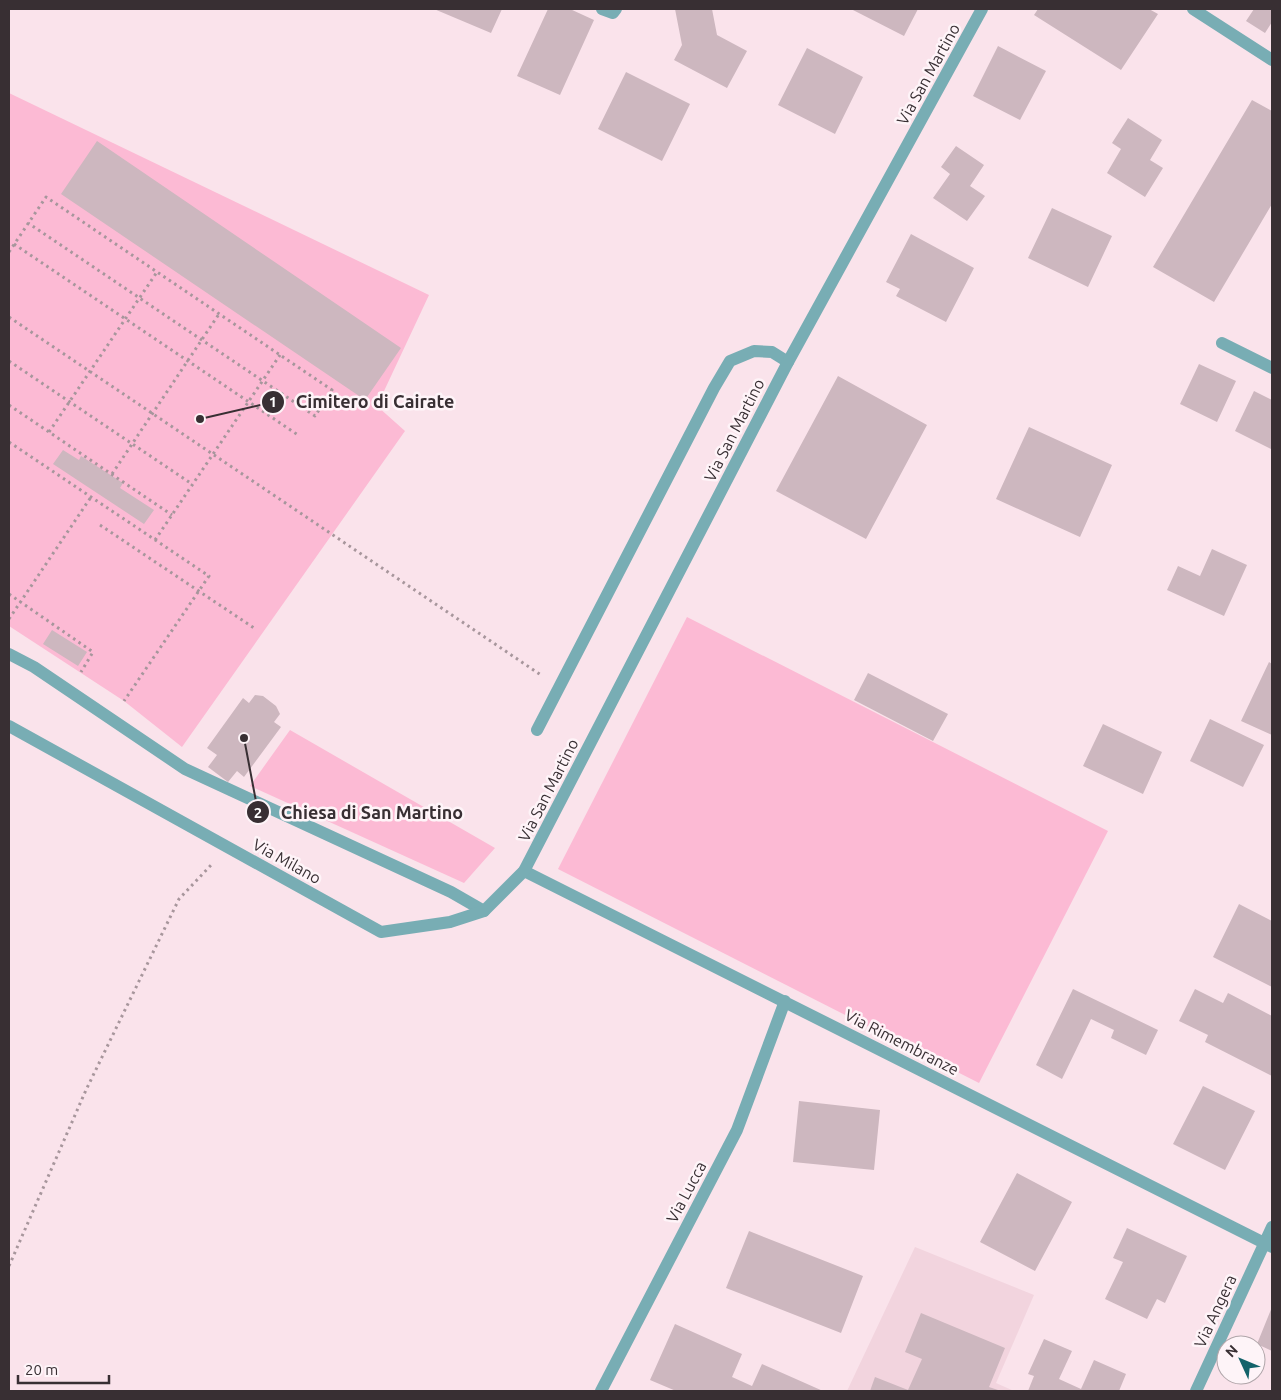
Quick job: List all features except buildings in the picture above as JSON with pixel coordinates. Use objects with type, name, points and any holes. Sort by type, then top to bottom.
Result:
[{"type":"street","points":[[602,9],[613,13],[616,9]]},
{"type":"street","name":"Via San Martino","points":[[524,871],[788,362],[982,9]]},
{"type":"street","points":[[1193,9],[1272,60]]},
{"type":"street","points":[[1222,343],[1272,368]]},
{"type":"street","points":[[537,730],[714,388],[730,362],[754,351],[772,352],[788,362]]},
{"type":"street","points":[[9,654],[34,667],[185,769],[451,892],[484,911]]},
{"type":"street","name":"Via Milano","points":[[9,726],[381,932],[450,922],[484,911],[524,871]]},
{"type":"street","name":"Via Rimembranze","points":[[524,871],[1268,1245]]},
{"type":"street","name":"Via Lucca","points":[[600,1391],[737,1130],[785,1001]]},
{"type":"street","name":"Via Angera","points":[[1196,1391],[1268,1245],[1272,1227]]},
{"type":"path","points":[[9,252],[28,223],[46,197],[332,390],[315,416],[28,223]]},
{"type":"path","points":[[14,244],[298,436]]},
{"type":"path","points":[[49,432],[157,272]]},
{"type":"path","points":[[112,474],[219,314]]},
{"type":"path","points":[[9,317],[559,687]]},
{"type":"path","points":[[155,540],[280,355]]},
{"type":"path","points":[[9,361],[192,484]]},
{"type":"path","points":[[9,405],[172,515]]},
{"type":"path","points":[[9,442],[208,576],[124,701]]},
{"type":"path","points":[[9,619],[92,497]]},
{"type":"path","points":[[100,524],[254,628]]},
{"type":"path","points":[[9,594],[93,652],[80,672],[87,676]]},
{"type":"path","points":[[117,696],[132,707]]},
{"type":"path","points":[[9,1266],[86,1090],[179,899],[227,846]]},
{"type":"shaded area","points":[[9,93],[429,295],[377,406],[405,431],[182,747],[124,701],[9,626]]},
{"type":"shaded area","points":[[687,617],[1108,831],[979,1083],[558,869]]},
{"type":"shaded area","points":[[290,730],[495,848],[464,883],[250,786]]},
{"type":"shaded area","points":[[915,1247],[1034,1295],[996,1383],[1014,1391],[847,1391]]},
{"type":"place","name":"Cimitero di Cairate","points":[[200,419]]},
{"type":"place","name":"Chiesa di San Martino","points":[[244,738]]}]
